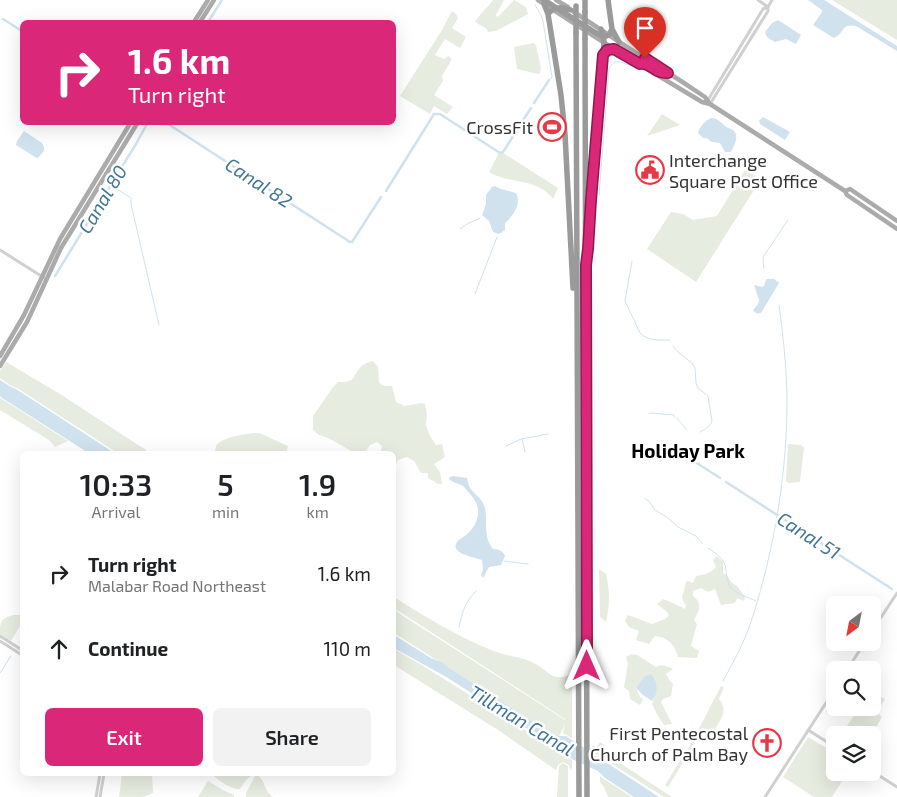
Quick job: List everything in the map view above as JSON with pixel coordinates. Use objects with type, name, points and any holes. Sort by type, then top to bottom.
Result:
[{"type":"highway","points":[[557,0],[554,11],[564,124],[574,292],[577,310]]},
{"type":"highway","points":[[585,0],[587,797]]},
{"type":"highway","points":[[586,265],[603,55],[607,36],[608,0]]},
{"type":"highway","points":[[544,2],[554,11],[596,33],[619,42]]},
{"type":"highway","points":[[544,2],[554,11]]},
{"type":"highway","points":[[554,11],[562,7],[574,5],[576,33],[578,797]]},
{"type":"highway","points":[[601,29],[607,36]]},
{"type":"highway","points":[[603,55],[607,50],[614,49]]},
{"type":"main road","points":[[195,20],[208,0]]},
{"type":"main road","points":[[201,20],[214,0]]},
{"type":"main road","points":[[538,0],[544,2]]},
{"type":"main road","points":[[557,0],[574,5],[601,29]]},
{"type":"main road","points":[[607,36],[614,49],[708,102],[845,191],[846,196],[897,229]]},
{"type":"main road","points":[[619,42],[706,97],[708,102]]},
{"type":"main road","points":[[640,64],[644,63],[659,72],[668,73]]},
{"type":"main road","points":[[662,77],[664,75],[674,76]]},
{"type":"main road","points":[[0,366],[27,322],[60,239],[130,125]]},
{"type":"main road","points":[[0,356],[72,228],[136,125]]},
{"type":"main road","points":[[845,191],[850,189],[897,221]]},
{"type":"main road","points":[[886,221],[897,221]]},
{"type":"street","points":[[758,0],[768,7]]},
{"type":"street","points":[[708,102],[737,62],[768,12],[768,7],[772,0]]},
{"type":"street","points":[[708,102],[763,9],[768,7]]},
{"type":"street","points":[[742,45],[742,54]]},
{"type":"street","points":[[737,62],[739,50]]},
{"type":"street","points":[[0,250],[44,278]]},
{"type":"street","points":[[881,617],[897,593]]},
{"type":"street","points":[[0,636],[20,649]]},
{"type":"street","points":[[0,641],[20,654]]},
{"type":"street","points":[[765,797],[826,703]]},
{"type":"street","points":[[808,730],[826,741]]},
{"type":"street","points":[[96,797],[100,776]]},
{"type":"street","points":[[100,797],[104,776]]},
{"type":"street","points":[[881,777],[897,787]]},
{"type":"shaded area","points":[[493,0],[504,0],[496,15],[498,17],[514,0],[526,7],[528,14],[496,31],[488,32],[487,29],[475,22]]},
{"type":"shaded area","points":[[832,0],[897,0],[897,40]]},
{"type":"shaded area","points":[[452,11],[458,18],[452,28],[466,37],[460,48],[445,39],[435,55],[444,59],[448,56],[452,59],[442,76],[443,81],[434,95],[453,107],[447,114],[434,106],[430,114],[400,96]]},
{"type":"shaded area","points":[[534,43],[541,68],[538,74],[517,69],[514,47]]},
{"type":"shaded area","points":[[662,114],[680,125],[647,136]]},
{"type":"shaded area","points":[[500,151],[558,188],[553,199],[547,192],[531,184],[497,176],[489,172]]},
{"type":"shaded area","points":[[745,170],[761,179],[696,282],[647,249],[671,212],[683,214],[693,220],[717,216]]},
{"type":"shaded area","points":[[373,361],[378,367],[379,383],[385,386],[392,386],[396,402],[405,406],[425,404],[426,425],[430,436],[436,445],[442,444],[445,457],[434,464],[440,472],[442,484],[438,484],[428,478],[428,473],[421,473],[414,461],[407,457],[398,460],[396,464],[396,451],[381,451],[382,446],[377,442],[370,445],[366,451],[352,451],[319,435],[313,430],[313,416],[333,387],[338,382],[352,380],[362,365]]},
{"type":"shaded area","points":[[6,362],[60,394],[147,451],[114,451],[17,388],[11,386],[0,378],[0,371]]},
{"type":"shaded area","points":[[0,398],[68,441],[55,447],[49,440],[0,410]]},
{"type":"shaded area","points":[[259,433],[288,446],[287,451],[215,451],[216,446],[223,440]]},
{"type":"shaded area","points":[[788,444],[801,445],[804,448],[800,482],[789,483],[786,481]]},
{"type":"shaded area","points":[[717,556],[723,562],[723,573],[727,575],[745,597],[744,601],[737,598],[735,603],[721,605],[715,589],[708,592],[701,588],[693,591],[693,596],[698,601],[699,607],[694,620],[697,624],[691,646],[699,651],[697,658],[678,657],[670,642],[664,638],[655,636],[649,644],[636,640],[639,631],[629,627],[625,621],[628,615],[652,624],[665,619],[669,615],[657,604],[663,599],[685,609],[686,606],[682,598],[686,582],[693,583],[696,576],[714,569],[716,567],[713,560]]},
{"type":"shaded area","points":[[599,569],[606,574],[608,587],[609,604],[606,622],[600,617]]},
{"type":"shaded area","points":[[396,598],[441,626],[491,650],[532,662],[554,676],[559,677],[572,674],[572,738],[563,733],[565,719],[396,609]]},
{"type":"shaded area","points":[[396,611],[565,720],[559,736],[551,733],[396,634]]},
{"type":"shaded area","points":[[20,615],[20,626],[11,641],[0,634],[0,626],[6,618]]},
{"type":"shaded area","points":[[396,650],[552,747],[559,754],[572,760],[572,770],[569,765],[563,762],[558,765],[556,770],[498,730],[396,666]]},
{"type":"shaded area","points":[[631,654],[637,655],[656,667],[664,666],[673,669],[666,674],[673,684],[671,696],[663,699],[661,702],[672,724],[664,725],[652,704],[656,692],[656,681],[651,674],[636,688],[643,699],[640,705],[630,699],[629,691],[624,687],[628,663],[626,657]]},
{"type":"shaded area","points":[[721,686],[724,687],[719,699],[724,711],[715,729],[717,735],[703,730],[668,787],[665,785],[693,740]]},
{"type":"shaded area","points":[[881,697],[885,699],[881,706]]},
{"type":"shaded area","points":[[854,716],[882,717],[877,726],[847,726]]},
{"type":"shaded area","points":[[808,737],[826,748],[826,781],[842,781],[832,797],[814,797],[783,777]]},
{"type":"shaded area","points":[[600,742],[606,746],[603,752],[672,797],[664,797],[593,752],[592,746],[596,747]]},
{"type":"shaded area","points":[[563,763],[568,766],[568,797],[557,797],[559,766]]},
{"type":"shaded area","points":[[122,776],[152,776],[153,793],[143,797],[119,797]]},
{"type":"shaded area","points":[[214,776],[251,776],[240,789],[232,788]]},
{"type":"shaded area","points":[[255,776],[258,776],[262,779],[267,791],[273,797],[246,797],[246,793]]},
{"type":"shaded area","points":[[600,776],[632,797],[608,797],[600,782]]},
{"type":"shaded area","points":[[208,781],[234,795],[234,797],[198,797]]},
{"type":"water","points":[[808,0],[824,0],[897,46],[897,51],[856,26],[845,27],[834,38],[813,25],[822,10]]},
{"type":"water","points":[[778,20],[801,35],[796,44],[786,39],[775,42],[766,36],[765,32],[772,23]]},
{"type":"water","points":[[763,117],[790,132],[785,140],[760,124],[759,121]]},
{"type":"water","points":[[711,118],[717,119],[735,132],[736,141],[731,152],[725,152],[720,143],[703,138],[698,133],[703,124]]},
{"type":"water","points":[[24,131],[42,143],[44,151],[38,158],[16,145]]},
{"type":"water","points":[[495,186],[516,193],[518,197],[514,213],[505,223],[505,230],[499,234],[493,232],[489,221],[482,215],[486,204],[486,195]]},
{"type":"water","points":[[767,279],[774,279],[779,283],[761,313],[756,313],[753,310],[759,300],[754,285],[762,287]]},
{"type":"water","points":[[0,380],[111,451],[85,451],[0,396]]},
{"type":"water","points":[[453,476],[467,478],[470,488],[484,505],[490,544],[493,549],[497,549],[505,556],[501,565],[489,567],[483,578],[481,575],[483,570],[482,560],[462,553],[456,547],[458,541],[474,526],[478,509],[475,500],[465,488],[449,479]]},
{"type":"water","name":"Tillman Canal","points":[[396,636],[431,658],[443,663],[551,733],[566,736],[659,797],[634,797],[605,778],[598,771],[565,756],[548,742],[448,678],[396,649]]},
{"type":"water","points":[[651,674],[654,677],[657,688],[656,695],[652,701],[636,688],[645,676]]},
{"type":"waterway","points":[[209,20],[222,0]]},
{"type":"waterway","points":[[535,5],[543,21],[552,77],[549,80]]},
{"type":"waterway","name":"Canal 82","points":[[3,19],[20,30]]},
{"type":"waterway","points":[[599,195],[609,69],[616,62],[633,66]]},
{"type":"waterway","points":[[534,103],[549,80]]},
{"type":"waterway","points":[[520,125],[531,108]]},
{"type":"waterway","points":[[386,191],[434,114],[440,114],[500,153],[503,152],[517,130]]},
{"type":"waterway","name":"Canal 80","points":[[55,276],[146,125]]},
{"type":"waterway","name":"Canal 82","points":[[170,125],[350,242],[352,242],[381,197]]},
{"type":"waterway","points":[[117,189],[131,198],[159,325]]},
{"type":"waterway","points":[[460,229],[480,218]]},
{"type":"waterway","points":[[764,268],[763,257],[788,220]]},
{"type":"waterway","points":[[475,294],[497,237]]},
{"type":"waterway","points":[[632,261],[625,301],[640,333],[650,339],[670,341]]},
{"type":"waterway","points":[[723,681],[743,643],[752,619],[767,564],[778,507],[787,421],[784,348],[779,305]]},
{"type":"waterway","points":[[673,346],[692,363],[695,368],[698,388],[708,396],[712,421],[709,426],[700,432]]},
{"type":"waterway","points":[[649,413],[674,415],[675,417]]},
{"type":"waterway","points":[[677,418],[687,430]]},
{"type":"waterway","points":[[506,446],[521,439],[548,434]]},
{"type":"waterway","points":[[522,439],[525,452]]},
{"type":"waterway","points":[[675,449],[720,478]]},
{"type":"waterway","name":"Canal 51","points":[[726,482],[892,589]]},
{"type":"waterway","points":[[645,499],[649,501],[654,509],[678,527],[696,536],[703,544]]},
{"type":"waterway","points":[[708,548],[724,562],[728,583],[731,588],[739,594],[756,601]]},
{"type":"waterway","points":[[504,561],[528,564]]},
{"type":"waterway","points":[[459,627],[464,608],[476,591]]},
{"type":"waterway","points":[[0,673],[11,656]]},
{"type":"place","name":"CrossFit","points":[[552,127]]},
{"type":"place","name":"Interchange Square Post Office","points":[[650,170]]},
{"type":"place","name":"First Pentecostal Church of Palm Bay","points":[[767,743]]},
{"type":"district","name":"Holiday Park","points":[[688,450]]},
{"type":"route","points":[[587,666],[586,265],[603,55],[607,50],[614,49],[640,64],[644,63],[659,72],[668,73],[645,58]]}]
